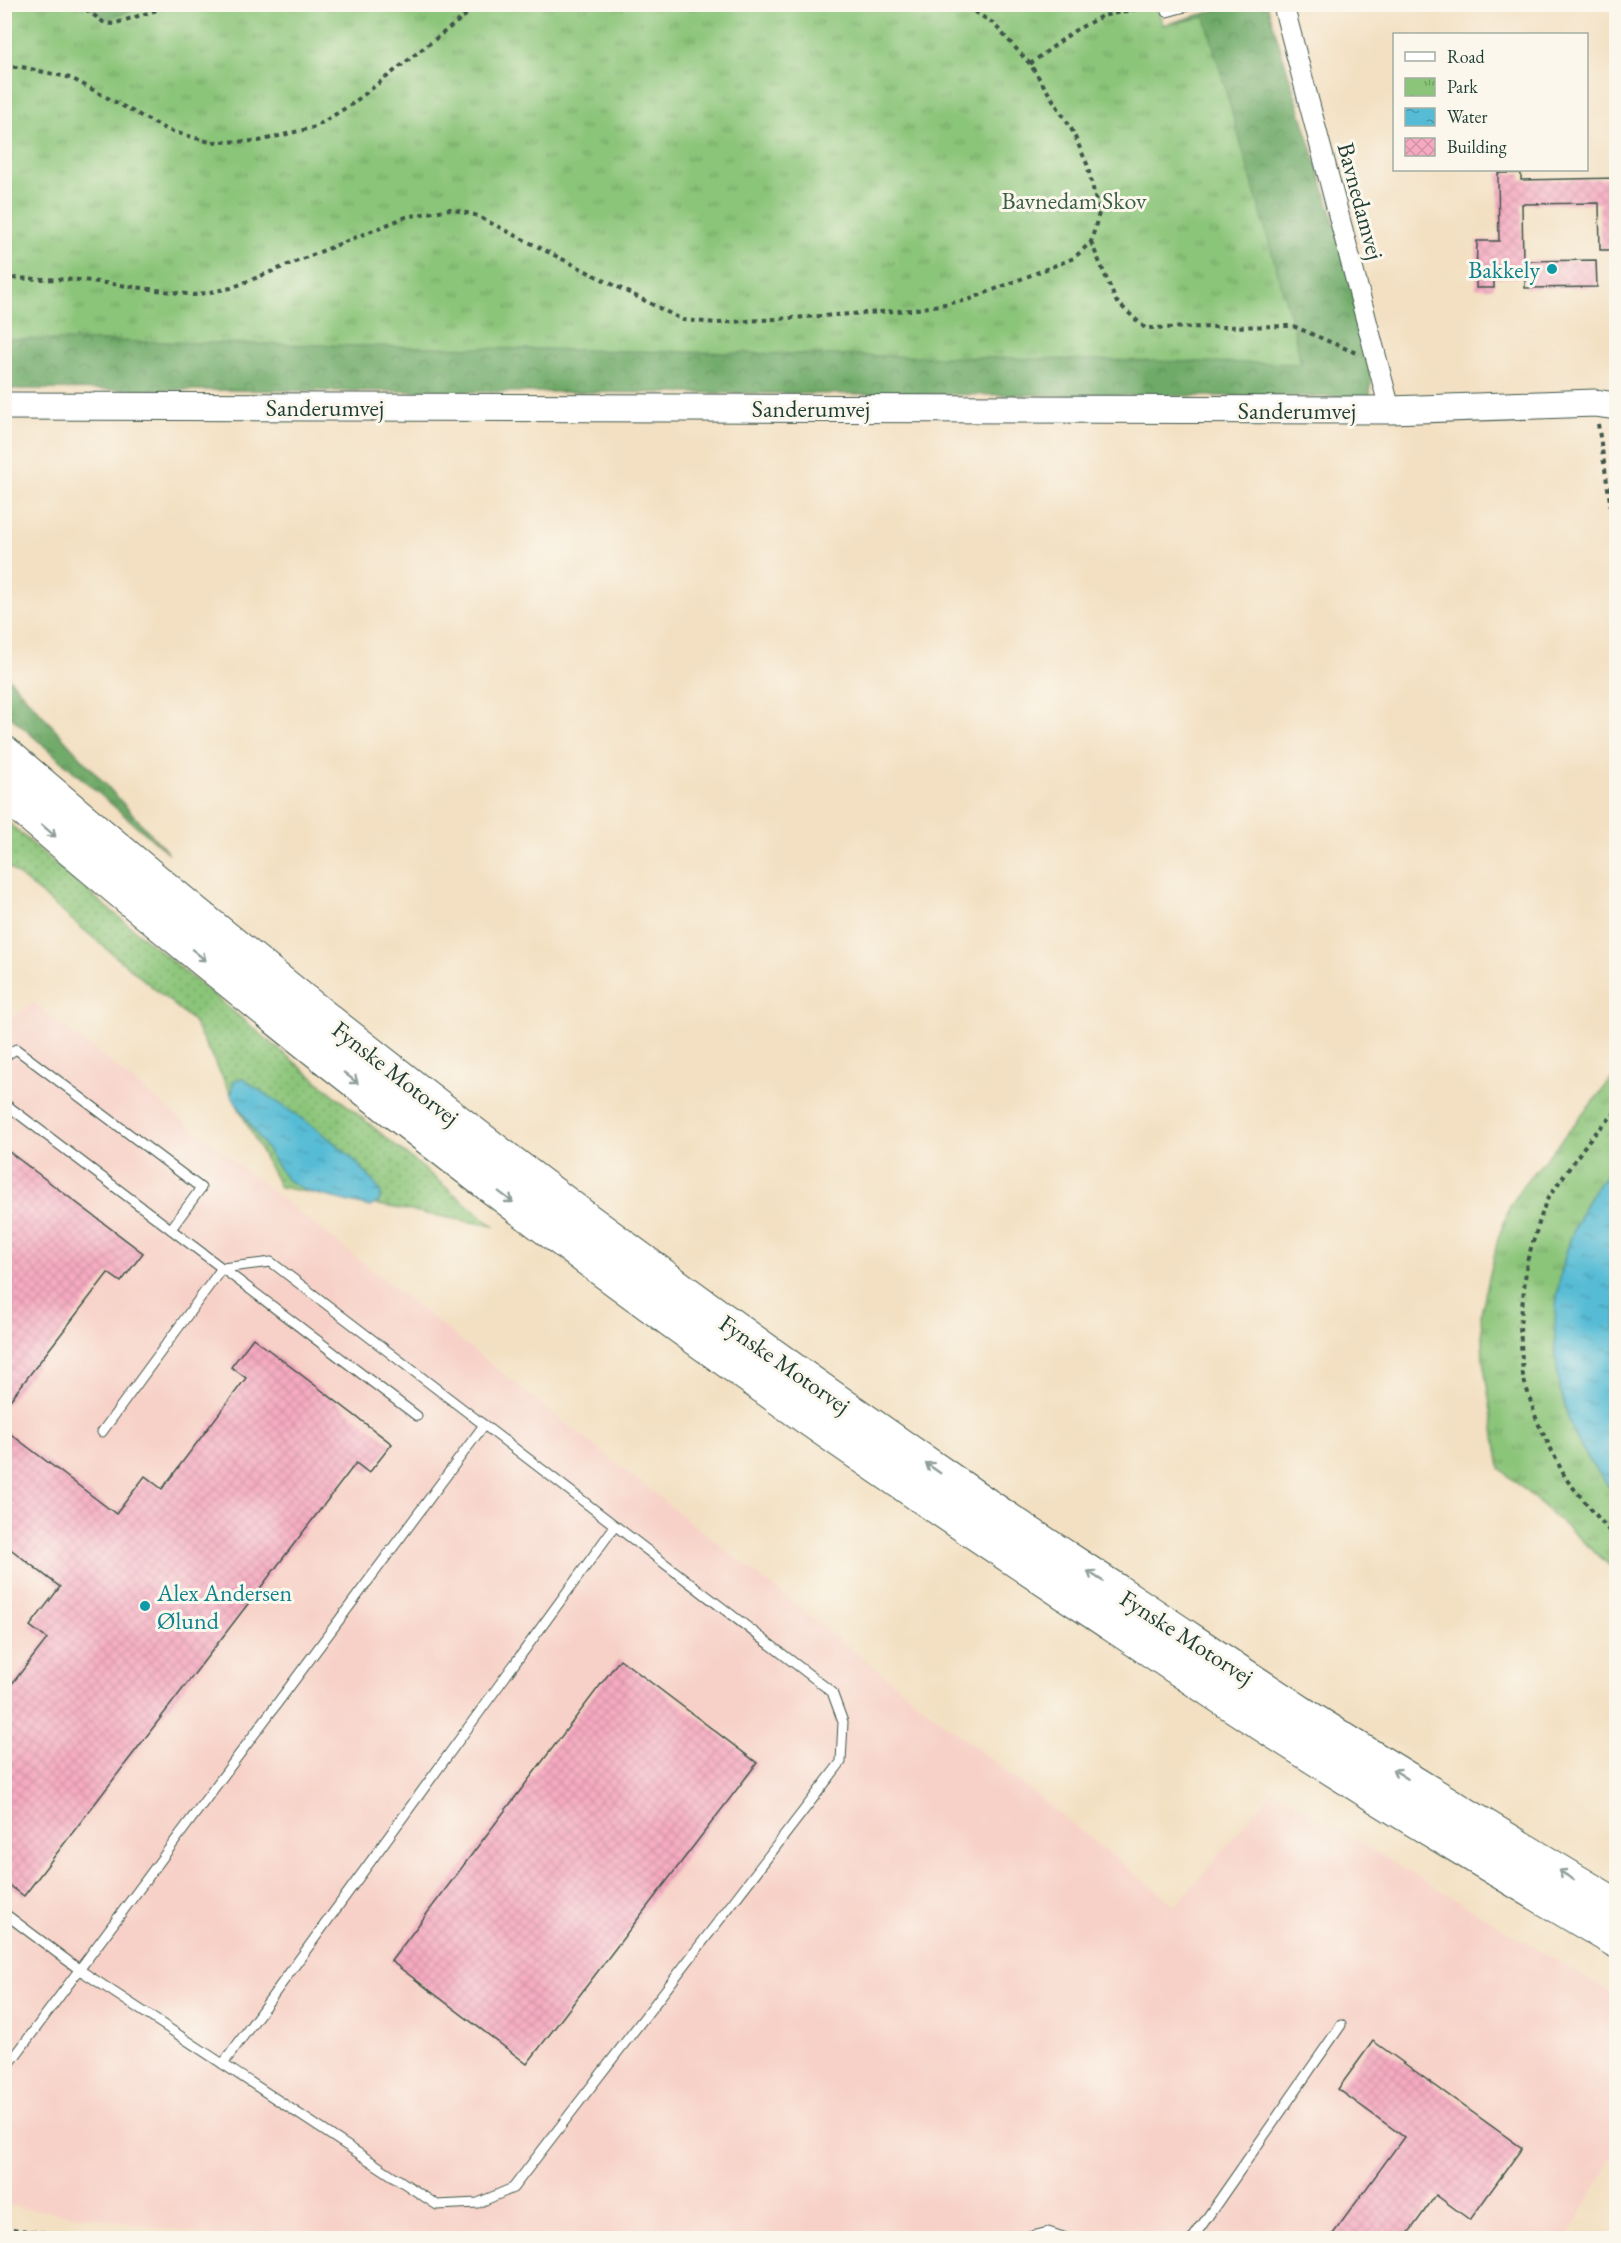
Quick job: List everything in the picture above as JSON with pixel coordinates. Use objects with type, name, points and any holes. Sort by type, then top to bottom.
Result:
[{"type":"highway","name":"Fynske Motorvej","points":[[4,752],[91,827],[294,993],[458,1122],[622,1246],[790,1368],[964,1490],[1300,1712],[1617,1905]]},
{"type":"highway","name":"Fynske Motorvej","points":[[4,793],[274,1017],[439,1147],[772,1393],[947,1515],[1283,1738],[1458,1847],[1617,1941]]},
{"type":"street","name":"Bavnedamvej","points":[[1283,4],[1390,410]]},
{"type":"street","name":"Sanderumvej","points":[[4,406],[1390,410],[1606,404]]},
{"type":"lane","points":[[1165,4],[1167,12],[1196,4]]},
{"type":"lane","points":[[4,1057],[16,1049],[201,1188],[171,1229]]},
{"type":"lane","points":[[4,1103],[417,1416]]},
{"type":"lane","points":[[4,1913],[80,1970],[437,2205],[478,2203],[513,2188],[841,1762],[843,1722],[832,1692],[271,1262],[222,1268],[102,1432]]},
{"type":"lane","points":[[4,2072],[484,1425]]},
{"type":"lane","points":[[223,2064],[615,1526]]},
{"type":"lane","points":[[1193,2238],[1341,2025]]},
{"type":"lane","points":[[1025,2238],[1048,2232],[1066,2238]]},
{"type":"path","points":[[79,4],[103,22],[113,24],[176,4]]},
{"type":"path","points":[[4,68],[22,67],[71,78],[167,130],[210,142],[259,141],[315,127],[324,122],[352,104],[480,4]]},
{"type":"path","points":[[4,278],[83,280],[194,295],[231,288],[406,217],[450,209],[474,215],[683,320],[717,323],[911,310],[968,300],[1074,258],[1091,242],[1099,213],[1087,164],[1071,128],[1030,64],[993,23],[960,4]]},
{"type":"path","points":[[1129,4],[1131,10]]},
{"type":"path","points":[[1030,64],[1074,31],[1102,16],[1159,4]]},
{"type":"path","points":[[1091,242],[1116,301],[1145,328],[1293,326],[1377,363]]},
{"type":"path","points":[[1606,404],[1617,540]]},
{"type":"path","points":[[1617,1112],[1589,1140],[1546,1201],[1527,1261],[1520,1326],[1523,1377],[1537,1421],[1566,1479],[1617,1539]]},
{"type":"path","points":[[4,2228],[87,2238]]},
{"type":"path","points":[[130,2238],[139,2238]]},
{"type":"shaded area","points":[[33,1002],[1176,1906],[1273,1790],[1616,1996],[1616,2149],[1568,2238],[222,2238],[5,2205],[4,1024]]},
{"type":"green space","name":"Bavnedam Skov","points":[[5,4],[1156,4],[1163,25],[1234,5],[1267,5],[1373,346],[1370,397],[5,389]]},
{"type":"green space","name":"Bavnedam Skov","points":[[1156,4],[1163,25],[1205,17],[1293,326],[1301,364],[5,339],[5,5],[86,5],[108,19],[147,5]]},
{"type":"green space","points":[[5,674],[169,854],[5,712]]},
{"type":"green space","points":[[4,819],[69,876],[493,1226],[280,1187],[193,1021],[5,864]]},
{"type":"green space","points":[[1616,1074],[1616,1571],[1500,1468],[1483,1360],[1481,1313],[1498,1239],[1510,1206],[1523,1186]]},
{"type":"water","points":[[243,1079],[318,1130],[354,1160],[381,1193],[379,1202],[370,1207],[306,1191],[286,1179],[231,1095],[234,1080]]},
{"type":"water","points":[[1616,1162],[1616,1495],[1585,1453],[1571,1426],[1562,1398],[1555,1338],[1560,1278],[1567,1249],[1591,1195]]},
{"type":"building","points":[[1498,173],[1521,173],[1521,180],[1617,178],[1617,250],[1600,250],[1599,203],[1522,204],[1523,261],[1596,260],[1597,287],[1525,288],[1525,277],[1494,278],[1494,288],[1476,288],[1477,241],[1499,241]]},
{"type":"building","points":[[4,1148],[143,1253],[121,1282],[108,1273],[4,1408]]},
{"type":"building","name":"Alex Andersen Ølund","points":[[253,1338],[392,1444],[369,1473],[356,1463],[24,1896],[4,1881],[4,1694],[47,1639],[30,1626],[60,1587],[4,1544],[4,1429],[116,1514],[145,1476],[162,1489],[246,1378],[231,1367]]},
{"type":"building","points":[[620,1659],[757,1763],[527,2064],[391,1961]]},
{"type":"building","points":[[1373,2041],[1522,2148],[1470,2220],[1436,2195],[1405,2238],[1330,2238],[1404,2137],[1338,2089]]},
{"type":"place","name":"Bakkely","points":[[1552,269]]},
{"type":"place","name":"Alex Andersen Ølund","points":[[145,1606]]}]
